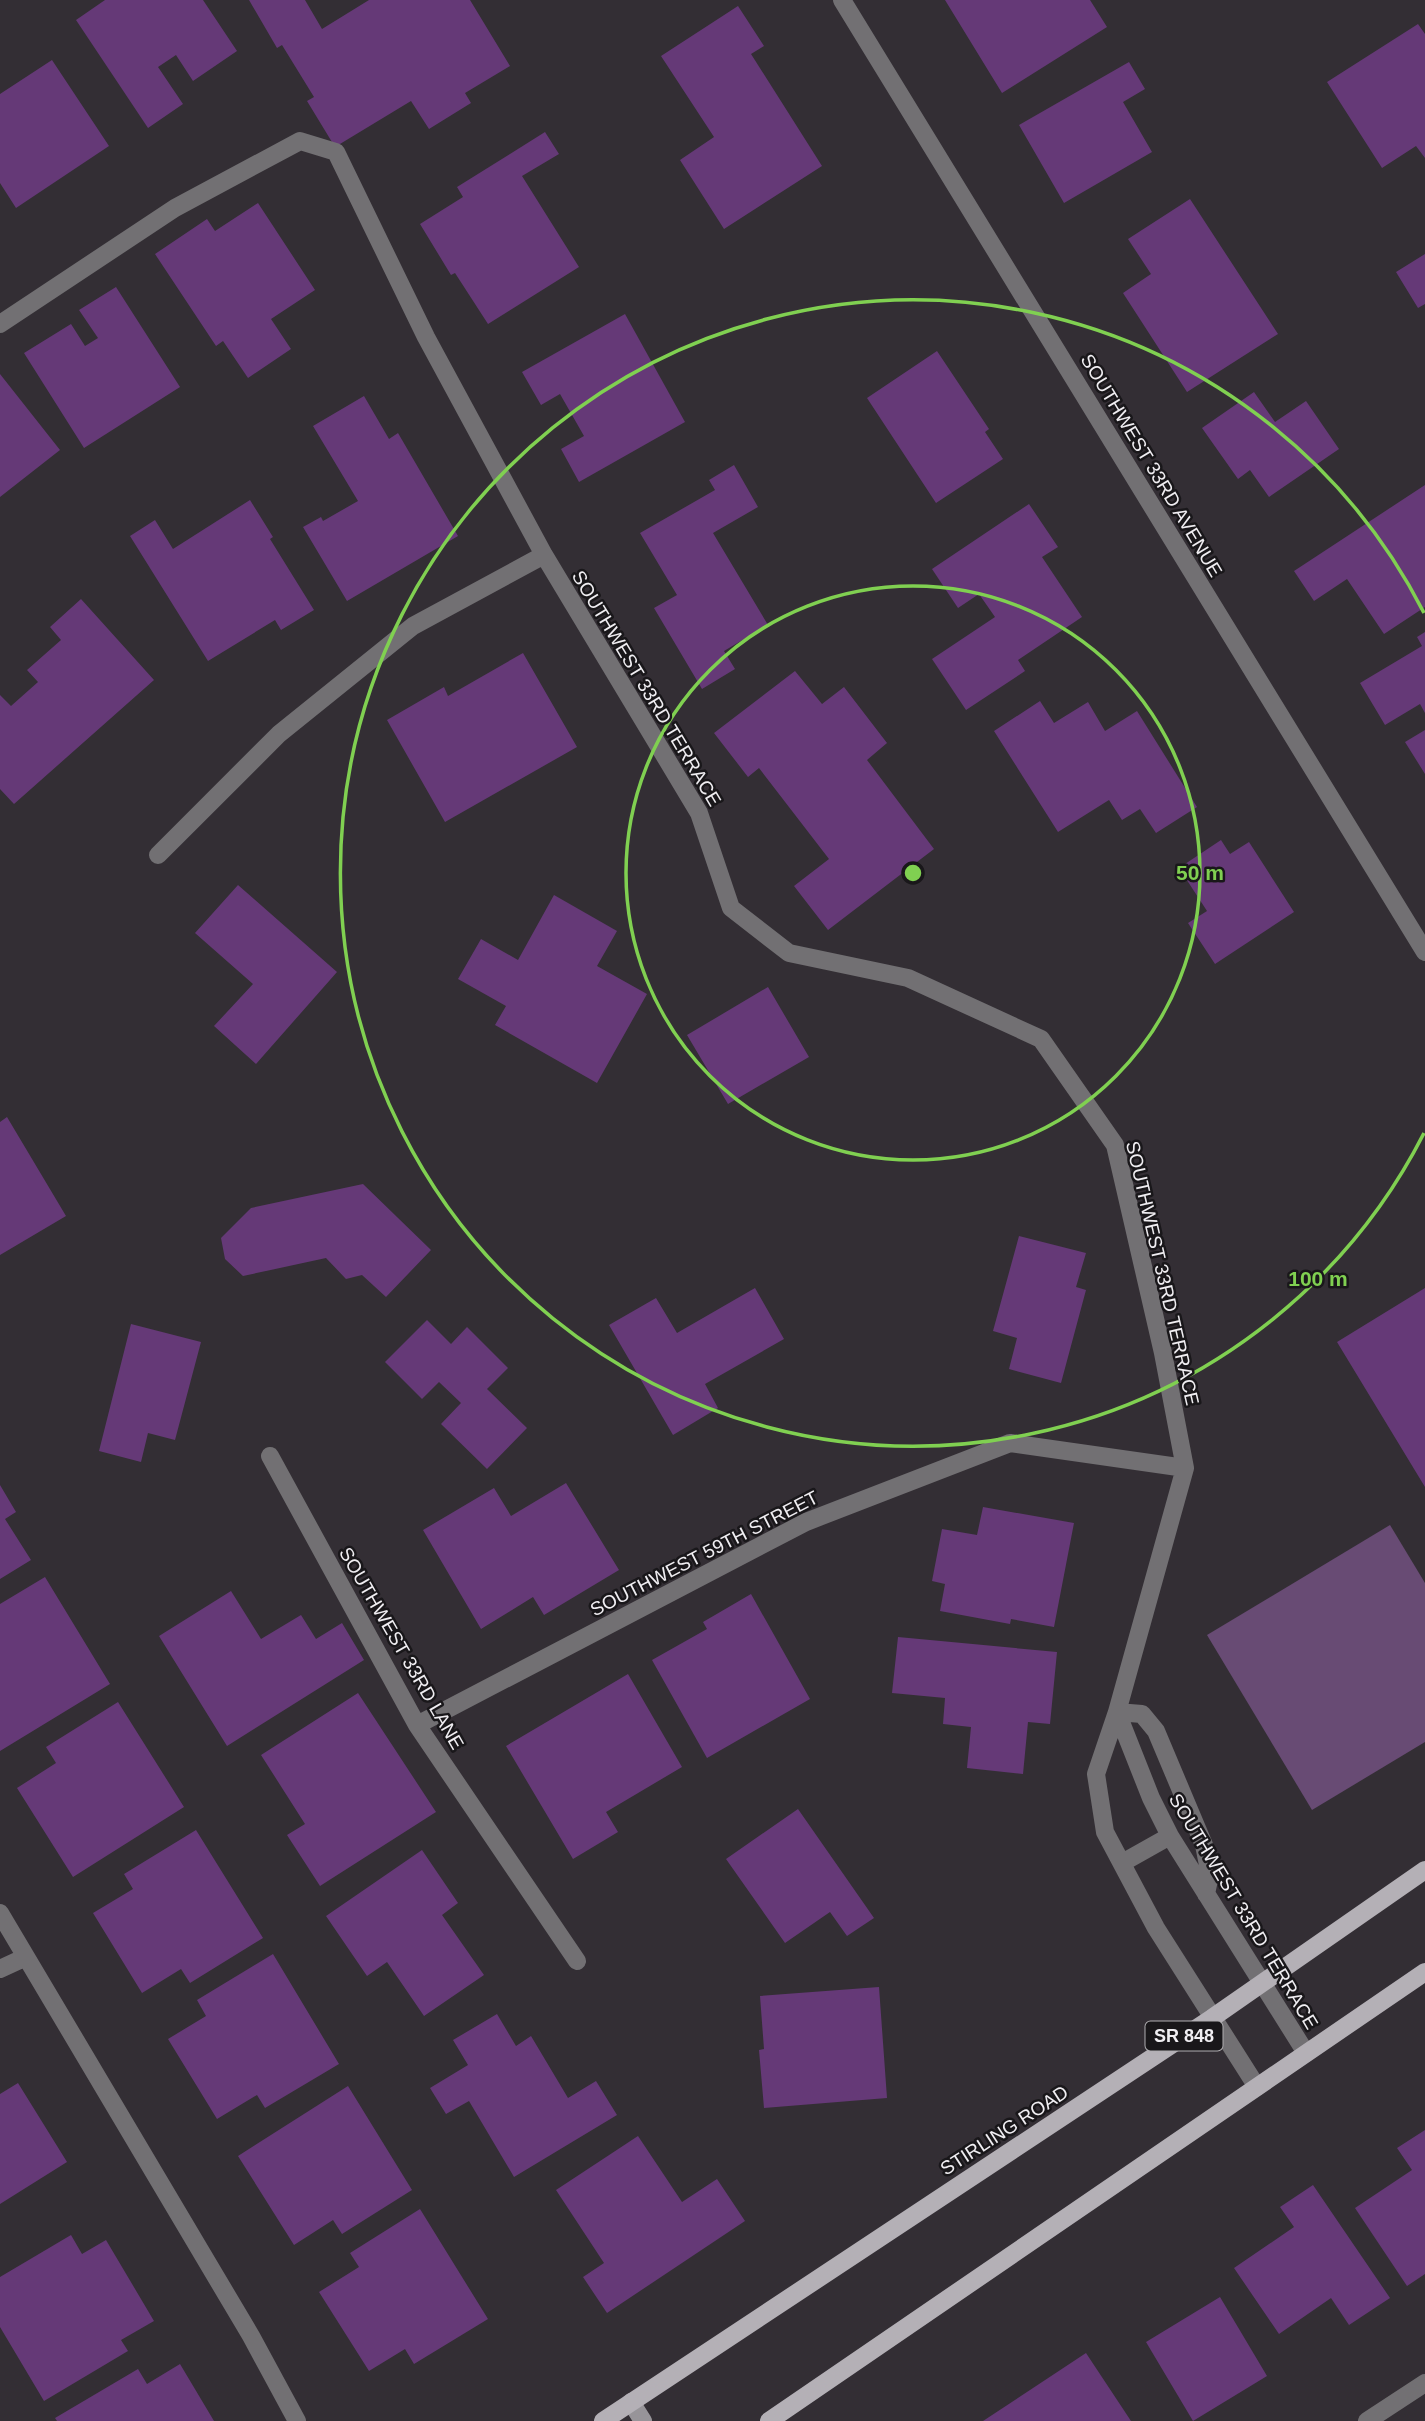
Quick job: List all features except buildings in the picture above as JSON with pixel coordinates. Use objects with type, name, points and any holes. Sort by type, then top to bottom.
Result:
[{"type":"main road","name":"STIRLING ROAD","points":[[603,2421],[1212,2018],[1425,1870]]},
{"type":"main road","points":[[769,2421],[1425,1972]]},
{"type":"street","name":"SOUTHWEST 33RD AVENUE","points":[[842,0],[1425,952]]},
{"type":"street","name":"SOUTHWEST 33RD TERRACE","points":[[0,324],[175,208],[300,141],[336,152],[426,337],[544,555],[699,813],[731,908],[789,953],[908,978],[1041,1039],[1115,1145],[1163,1353],[1185,1468],[1117,1712],[1096,1774],[1105,1832],[1156,1928],[1257,2087]]},
{"type":"street","points":[[158,855],[279,734],[413,626],[544,555]]},
{"type":"street","name":"SOUTHWEST 59TH STREET","points":[[417,1725],[806,1522],[1010,1443],[1185,1468]]},
{"type":"street","name":"SOUTHWEST 33RD LANE","points":[[270,1456],[417,1725],[577,1961]]},
{"type":"street","name":"SOUTHWEST 33RD TERRACE","points":[[1117,1712],[1151,1798],[1170,1836],[1306,2053]]},
{"type":"street","points":[[1117,1712],[1142,1714],[1156,1731],[1204,1845],[1210,1875],[1206,1894]]},
{"type":"street","points":[[1122,1863],[1170,1836]]},
{"type":"street","points":[[0,1913],[251,2336],[297,2421]]},
{"type":"street","points":[[0,1969],[26,1957]]},
{"type":"street","points":[[1367,2421],[1425,2383]]},
{"type":"street","points":[[631,2402],[643,2421]]},
{"type":"shaded area","points":[[1390,1525],[1425,1583],[1425,1742],[1312,1810],[1207,1635]]}]
